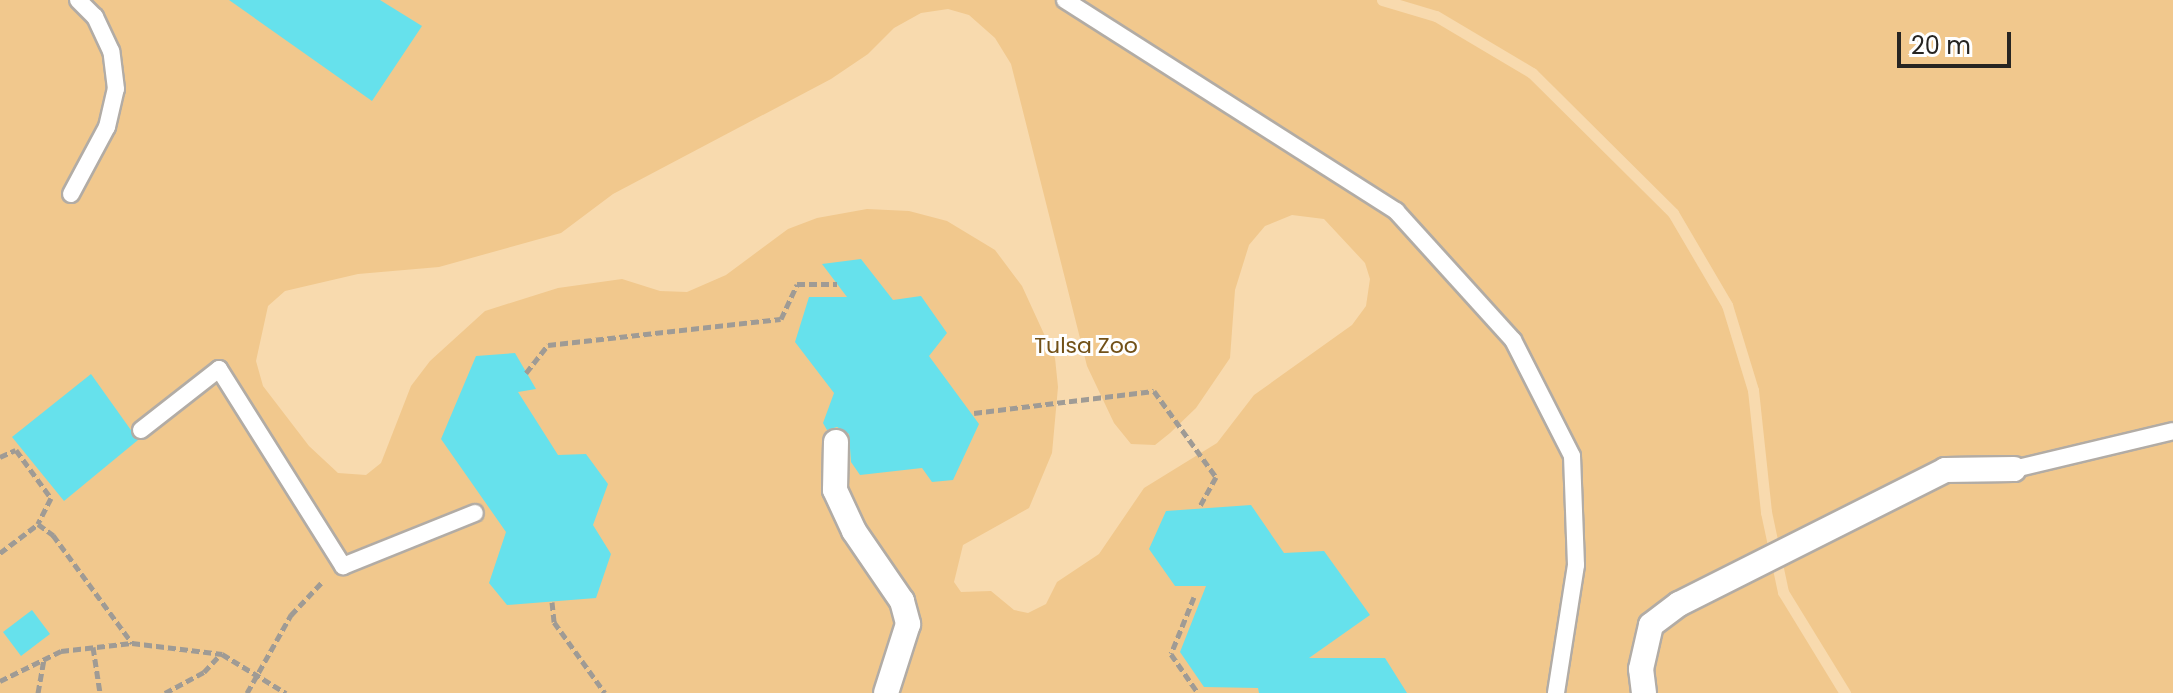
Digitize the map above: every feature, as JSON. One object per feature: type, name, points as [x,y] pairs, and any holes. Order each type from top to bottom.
[{"type":"street","points":[[836,442],[835,490],[854,531],[902,601],[908,624],[886,693]]},
{"type":"street","points":[[1644,693],[1641,669],[1651,625],[1679,604],[1945,470],[2014,469]]},
{"type":"lane","points":[[71,194],[107,127],[116,89],[111,51],[95,17],[78,0]]},
{"type":"lane","points":[[1065,0],[1396,211],[1513,340],[1572,456],[1576,565],[1556,693]]},
{"type":"lane","points":[[141,430],[219,369],[343,566],[475,513]]},
{"type":"lane","points":[[2014,469],[2173,431]]},
{"type":"path","points":[[526,373],[548,345],[781,319],[797,284],[837,284]]},
{"type":"path","points":[[974,413],[1154,391],[1216,477],[1199,508]]},
{"type":"path","points":[[0,457],[16,450],[51,498],[38,524],[0,553]]},
{"type":"path","points":[[38,524],[53,535],[132,643]]},
{"type":"path","points":[[247,693],[291,615],[343,566]]},
{"type":"path","points":[[1194,597],[1171,654],[1198,693]]},
{"type":"path","points":[[552,602],[554,622],[605,693]]},
{"type":"path","points":[[0,681],[44,659],[93,647],[132,643],[222,654],[286,693]]},
{"type":"path","points":[[93,647],[100,693]]},
{"type":"path","points":[[165,693],[204,672],[222,654]]},
{"type":"path","points":[[38,693],[44,659]]},
{"type":"green space","name":"Tulsa Zoo","points":[[0,0],[2173,0],[2173,693],[0,693]]},
{"type":"shaded area","points":[[948,9],[969,15],[995,38],[1011,64],[1087,366],[1114,423],[1131,444],[1155,445],[1170,433],[1196,408],[1230,358],[1235,290],[1249,245],[1265,226],[1292,215],[1324,219],[1365,263],[1370,279],[1366,306],[1352,325],[1254,395],[1217,443],[1144,488],[1099,554],[1057,582],[1046,604],[1028,613],[1014,610],[991,591],[961,592],[954,582],[963,545],[1029,508],[1052,453],[1058,387],[1055,358],[1022,286],[995,250],[947,221],[909,211],[867,209],[817,218],[788,229],[726,275],[687,292],[660,291],[622,279],[558,288],[485,311],[430,361],[411,386],[381,463],[366,475],[338,473],[309,446],[263,386],[256,361],[268,306],[285,291],[358,274],[439,267],[561,233],[613,194],[831,79],[868,54],[894,28],[921,13]]},
{"type":"building","points":[[229,0],[380,0],[422,26],[372,101]]},
{"type":"building","points":[[861,259],[893,300],[921,296],[947,333],[929,356],[979,424],[953,480],[932,482],[922,468],[860,475],[851,462],[849,434],[837,427],[827,430],[823,423],[834,393],[795,342],[809,297],[847,297],[822,264]]},
{"type":"building","points":[[515,353],[536,389],[518,392],[558,455],[586,454],[608,484],[593,525],[611,554],[596,598],[507,605],[489,583],[506,532],[441,439],[476,356]]},
{"type":"building","points":[[91,374],[138,440],[64,501],[12,437]]},
{"type":"building","points":[[1251,505],[1284,553],[1324,551],[1370,615],[1309,658],[1385,658],[1407,693],[1259,693],[1258,688],[1204,687],[1180,652],[1206,586],[1175,586],[1149,549],[1166,511]]},
{"type":"building","points":[[32,610],[50,634],[21,656],[3,632]]},
{"type":"waterway","points":[[1382,0],[1436,16],[1532,73],[1673,213],[1727,305],[1753,390],[1766,512],[1783,592],[1845,693]]}]
